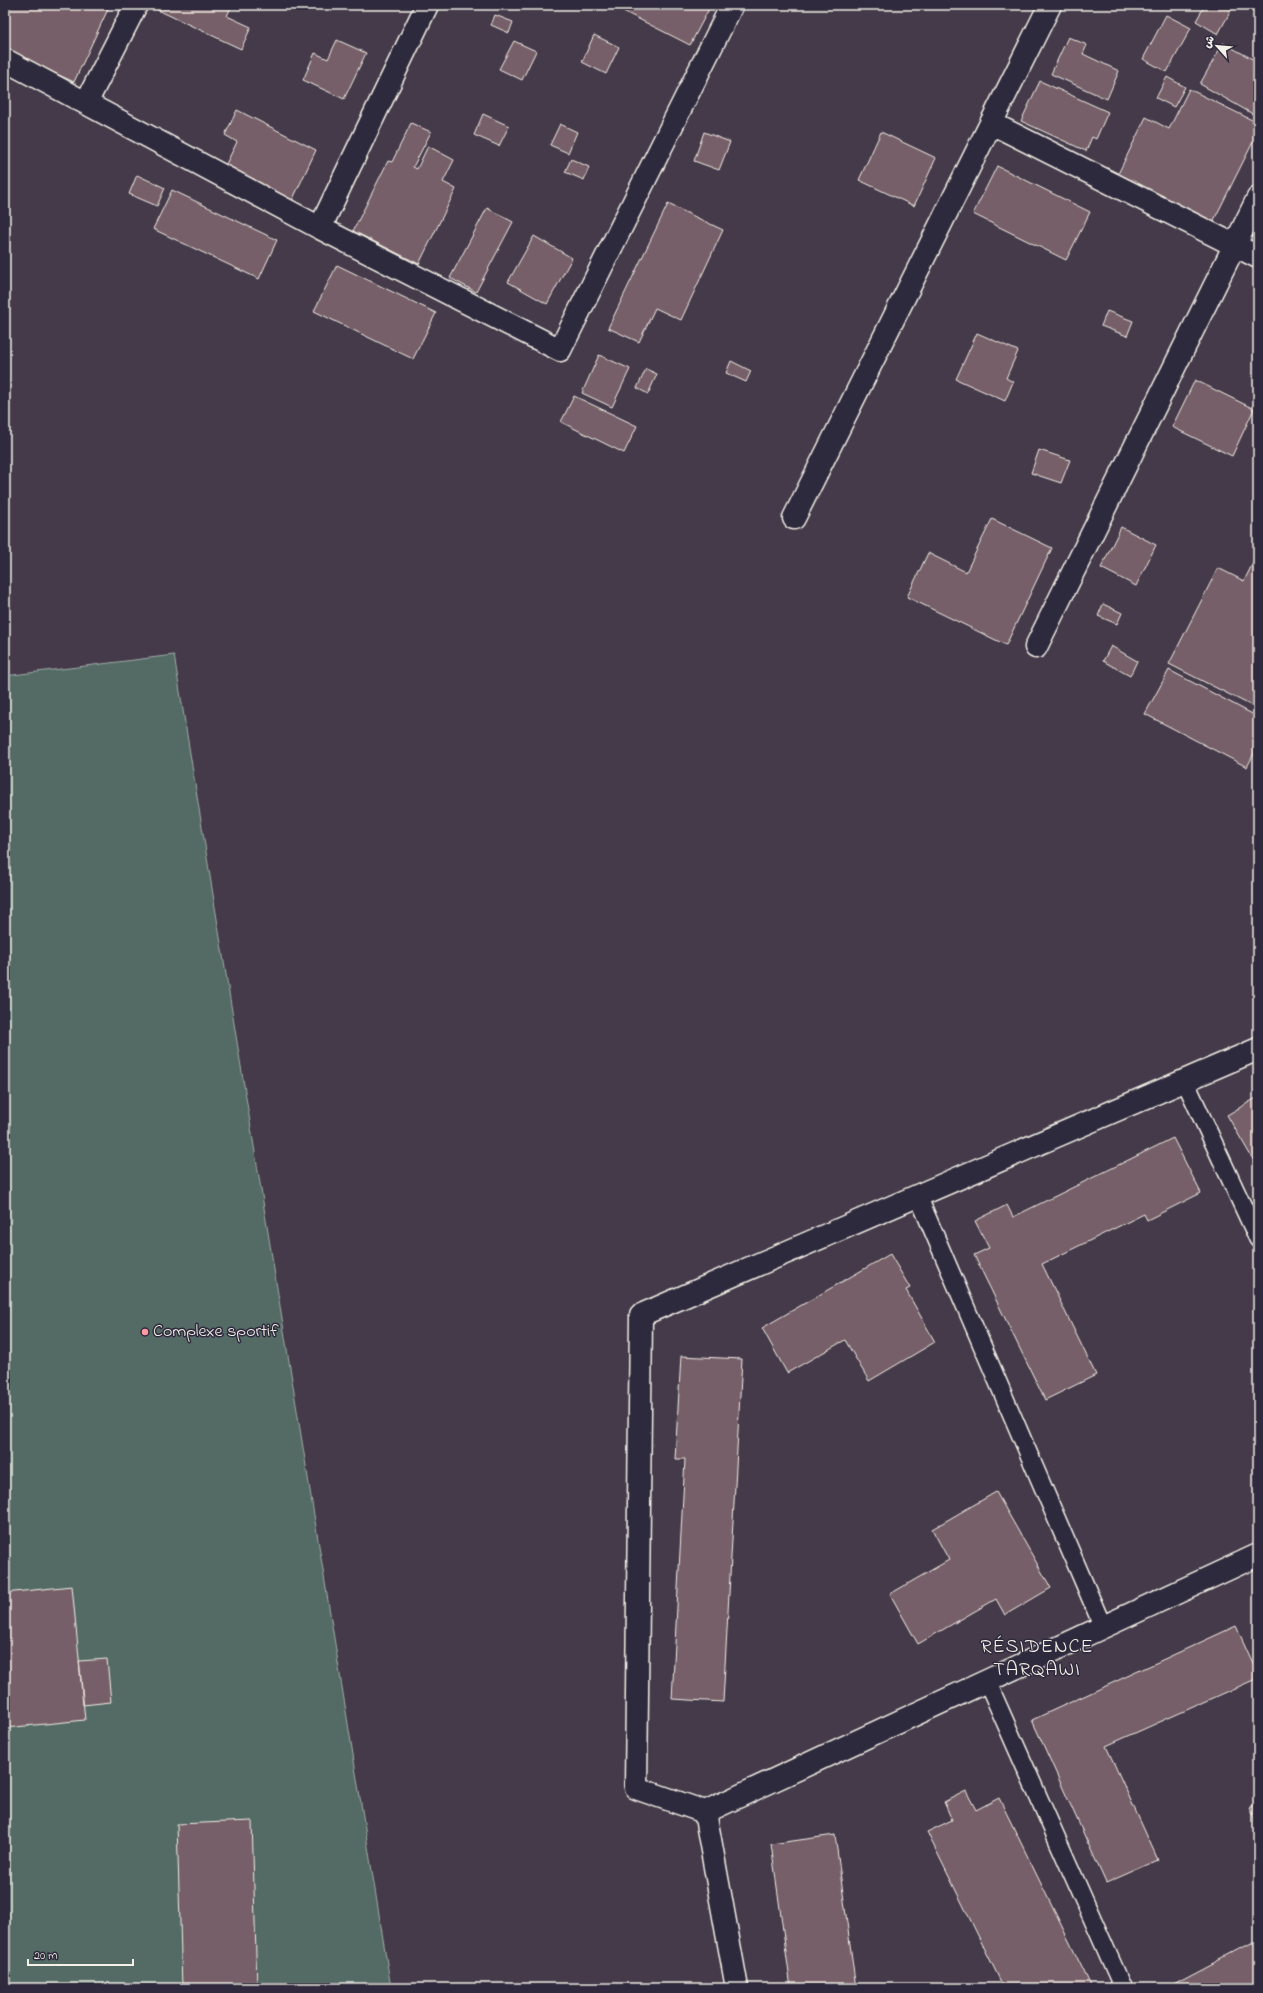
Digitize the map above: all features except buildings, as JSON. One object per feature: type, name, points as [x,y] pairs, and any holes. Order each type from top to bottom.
[{"type":"street","points":[[86,103],[136,5]]},
{"type":"street","points":[[320,228],[427,5]]},
{"type":"street","points":[[5,60],[320,228],[560,350],[732,5]]},
{"type":"street","points":[[794,518],[1050,5]]},
{"type":"street","points":[[991,123],[1258,258]]},
{"type":"street","points":[[1036,647],[1258,198]]},
{"type":"street","points":[[1258,1049],[641,1315],[636,1788],[704,1812],[1258,1555]]},
{"type":"street","points":[[704,1812],[737,1988]]},
{"type":"lane","points":[[1185,1081],[1258,1239]]},
{"type":"lane","points":[[918,1196],[1103,1627]]},
{"type":"lane","points":[[987,1681],[1123,1988]]},
{"type":"green space","name":"Complexe sportif","points":[[174,655],[391,1988],[5,1988],[5,676]]},
{"type":"place","name":"Complexe sportif","points":[[145,1332]]},
{"type":"district","name":"RÉSIDENCE TARQAWI","points":[[1037,1658]]}]
